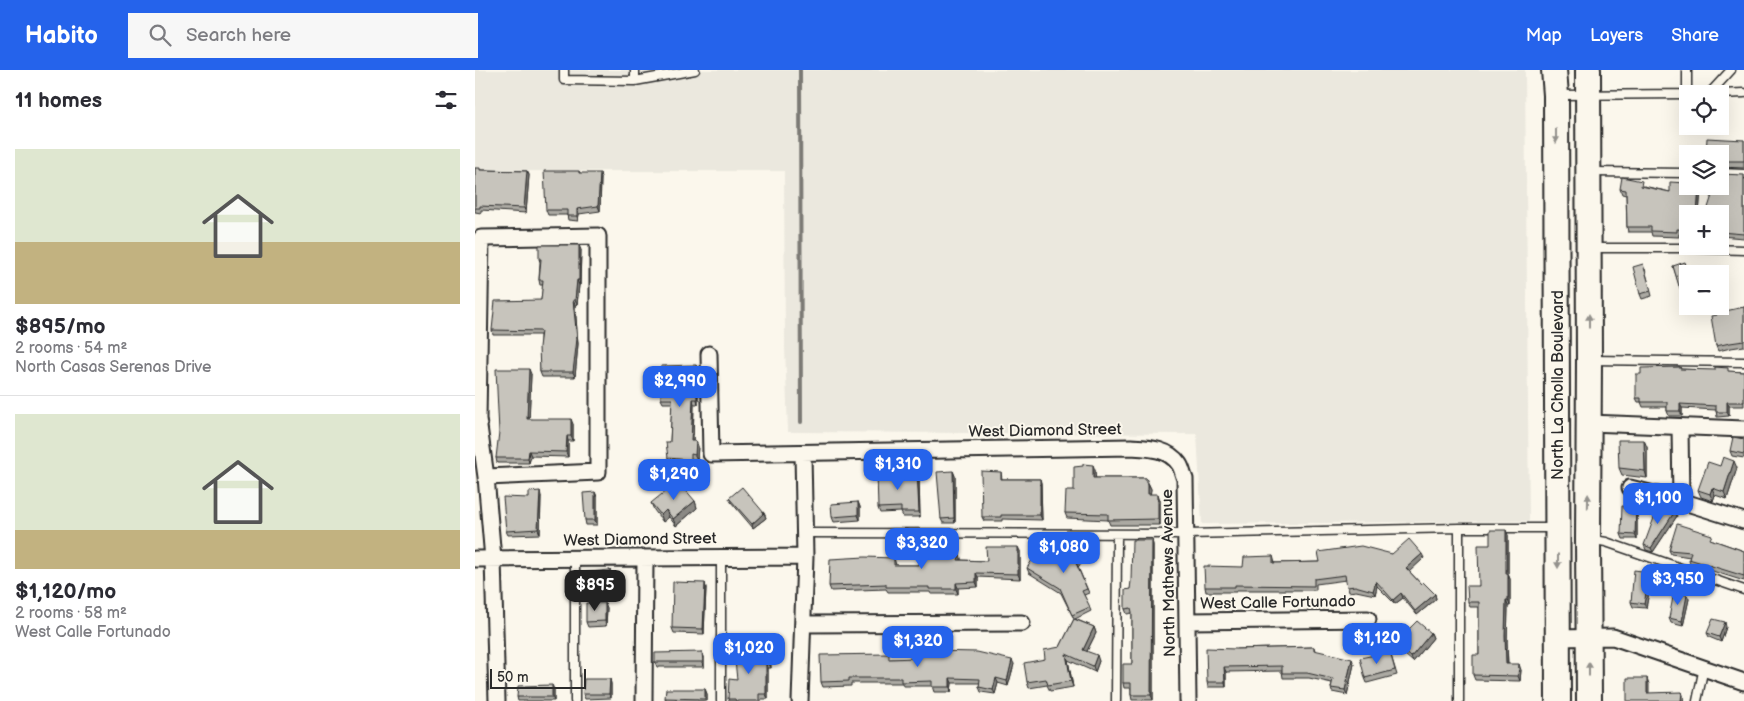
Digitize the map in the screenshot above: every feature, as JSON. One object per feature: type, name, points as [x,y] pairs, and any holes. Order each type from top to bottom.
[{"type":"main road","name":"North La Cholla Boulevard","points":[[1554,70],[1556,95],[1558,701]]},
{"type":"main road","name":"North La Cholla Boulevard","points":[[1589,70],[1589,701]]},
{"type":"street","points":[[487,477],[599,472],[598,236],[481,238],[478,419],[487,477],[493,559],[497,701]]},
{"type":"street","name":"West Diamond Street","points":[[709,354],[711,454],[803,454],[1131,446],[1166,452]]},
{"type":"street","points":[[1589,423],[1744,429]]},
{"type":"street","points":[[1680,427],[1681,501]]},
{"type":"street","name":"North Mathews Avenue","points":[[1166,452],[1179,464],[1185,479],[1188,701]]},
{"type":"street","points":[[800,701],[805,557],[803,454]]},
{"type":"street","points":[[1630,488],[1681,501],[1744,522]]},
{"type":"street","name":"West Diamond Street","points":[[475,559],[805,557]]},
{"type":"street","points":[[644,701],[645,558]]},
{"type":"street","name":"West Calle Fortunado","points":[[1188,621],[1368,619]]},
{"type":"street","points":[[803,624],[1022,623]]},
{"type":"street","points":[[1558,638],[1613,637],[1744,682]]},
{"type":"lane","points":[[564,70],[564,80],[635,81],[695,70]]},
{"type":"lane","points":[[635,70],[635,81]]},
{"type":"lane","points":[[1687,70],[1687,85]]},
{"type":"lane","points":[[1717,85],[1731,70]]},
{"type":"lane","points":[[1729,94],[1744,93]]},
{"type":"lane","points":[[1556,95],[1679,94]]},
{"type":"lane","points":[[1589,172],[1679,173]]},
{"type":"lane","points":[[1729,173],[1744,174]]},
{"type":"lane","points":[[1589,248],[1744,250]]},
{"type":"lane","points":[[1589,360],[1744,362]]},
{"type":"lane","points":[[1459,528],[1459,701]]},
{"type":"lane","points":[[805,533],[1117,535],[1459,528],[1558,528]]},
{"type":"lane","points":[[1116,701],[1117,535]]},
{"type":"lane","points":[[1588,539],[1606,542],[1744,590]]},
{"type":"lane","points":[[721,557],[721,701]]},
{"type":"lane","points":[[575,558],[575,701]]},
{"type":"lane","points":[[1697,701],[1704,667]]},
{"type":"shaded area","points":[[475,70],[1525,70],[1529,521],[1202,524],[1197,434],[788,432],[785,347],[784,171],[475,171]]},
{"type":"building","points":[[1707,138],[1744,140],[1744,161],[1729,161],[1729,145],[1707,145]]},
{"type":"building","points":[[475,168],[480,168],[480,170],[527,171],[524,208],[480,206],[480,208],[475,208]]},
{"type":"building","points":[[544,171],[600,173],[598,206],[577,209],[577,216],[567,216],[567,210],[546,210]]},
{"type":"building","points":[[1729,174],[1744,175],[1744,234],[1729,233],[1729,205],[1709,205],[1712,195],[1729,195]]},
{"type":"building","points":[[1622,177],[1642,181],[1641,186],[1670,192],[1670,182],[1679,183],[1679,195],[1698,195],[1698,205],[1679,205],[1679,229],[1677,229],[1677,232],[1651,231],[1651,227],[1627,227],[1626,190],[1620,189]]},
{"type":"building","points":[[539,245],[579,245],[579,280],[577,280],[575,300],[573,300],[577,339],[573,372],[540,372],[539,347],[541,331],[492,330],[495,301],[541,300],[543,280],[539,280],[541,259],[539,259]]},
{"type":"building","points":[[1685,262],[1686,265],[1679,265],[1679,286],[1673,266]]},
{"type":"building","points":[[1643,264],[1651,291],[1640,294],[1633,267]]},
{"type":"building","points":[[1744,307],[1744,341],[1716,346],[1711,316],[1729,315],[1729,310]]},
{"type":"building","points":[[696,365],[697,399],[693,399],[691,441],[696,441],[695,455],[691,454],[691,460],[668,458],[666,442],[670,442],[672,399],[661,399],[661,366]]},
{"type":"building","points":[[1680,367],[1680,369],[1715,370],[1715,367],[1728,368],[1728,371],[1744,372],[1744,402],[1727,402],[1727,412],[1716,412],[1716,406],[1680,404],[1680,411],[1667,411],[1667,402],[1641,402],[1641,398],[1636,398],[1636,374],[1641,374],[1641,368]]},
{"type":"building","points":[[496,369],[529,369],[527,419],[571,419],[571,436],[567,436],[566,452],[529,451],[528,458],[496,458],[499,432]]},
{"type":"building","points":[[1733,437],[1744,439],[1744,454],[1730,451]]},
{"type":"building","points":[[1618,440],[1644,440],[1645,471],[1619,468]]},
{"type":"building","points":[[1723,457],[1734,461],[1724,492],[1712,488],[1710,494],[1698,490],[1708,462],[1720,466]]},
{"type":"building","points":[[1083,464],[1093,465],[1093,478],[1146,478],[1148,494],[1158,494],[1158,519],[1108,520],[1108,514],[1065,513],[1066,491],[1074,491],[1074,467],[1083,466]]},
{"type":"building","points":[[917,471],[919,512],[901,512],[901,507],[878,508],[877,473]]},
{"type":"building","points":[[953,471],[954,518],[941,519],[937,472]]},
{"type":"building","points":[[981,471],[1001,472],[1001,479],[1040,479],[1040,515],[982,517]]},
{"type":"building","points":[[678,481],[695,501],[673,519],[666,510],[661,515],[651,503]]},
{"type":"building","points":[[742,487],[764,513],[752,524],[729,498]]},
{"type":"building","points":[[540,491],[538,529],[506,531],[503,497],[529,498],[529,492]]},
{"type":"building","points":[[595,492],[595,520],[585,520],[583,493]]},
{"type":"building","points":[[858,502],[858,515],[832,517],[831,504]]},
{"type":"building","points":[[1622,506],[1636,506],[1635,535],[1621,534]]},
{"type":"building","points":[[1658,507],[1675,511],[1651,548],[1644,545]]},
{"type":"building","points":[[1677,524],[1712,535],[1710,539],[1744,551],[1744,576],[1689,559],[1691,552],[1669,550]]},
{"type":"building","points":[[1490,530],[1506,530],[1508,600],[1506,600],[1506,664],[1519,664],[1518,676],[1473,675],[1473,655],[1479,655],[1479,602],[1468,602],[1467,586],[1479,586],[1478,545],[1490,545]]},
{"type":"building","points":[[1083,538],[1092,547],[1076,563],[1087,589],[1082,591],[1090,607],[1072,615],[1060,588],[1027,568],[1041,546],[1063,559]]},
{"type":"building","points":[[1409,539],[1422,554],[1406,568],[1421,584],[1423,582],[1435,594],[1415,611],[1401,593],[1393,600],[1376,581],[1373,591],[1355,586],[1347,587],[1345,575],[1314,579],[1314,586],[1235,585],[1235,587],[1205,587],[1204,566],[1243,567],[1244,557],[1273,556],[1273,563],[1320,562],[1318,552],[1361,546],[1392,554]]},
{"type":"building","points":[[1132,540],[1152,540],[1151,695],[1131,695],[1131,683],[1123,683],[1123,664],[1132,664],[1132,612],[1131,608],[1125,609],[1125,590],[1130,589]]},
{"type":"building","points":[[986,547],[1018,547],[1018,574],[976,573],[976,582],[956,583],[956,589],[886,587],[886,584],[829,586],[830,559],[894,558],[894,565],[919,565],[920,556],[960,554],[958,560],[987,561]]},
{"type":"building","points":[[610,570],[611,582],[579,584],[579,573]]},
{"type":"building","points":[[1634,570],[1650,572],[1644,604],[1631,602]]},
{"type":"building","points":[[673,582],[705,583],[703,629],[672,628]]},
{"type":"building","points":[[1674,592],[1687,595],[1682,621],[1669,618]]},
{"type":"building","points":[[586,603],[605,603],[605,621],[586,622]]},
{"type":"building","points":[[1074,619],[1094,627],[1083,650],[1097,655],[1093,666],[1066,654],[1071,681],[1048,685],[1046,679],[1027,682],[1024,663],[1045,659],[1044,650],[1060,647]]},
{"type":"building","points":[[1713,619],[1725,622],[1719,637],[1707,633]]},
{"type":"building","points":[[1417,621],[1431,633],[1411,657],[1395,643]]},
{"type":"building","points":[[1314,647],[1314,650],[1352,659],[1345,690],[1331,688],[1333,679],[1307,673],[1282,673],[1282,666],[1224,667],[1225,682],[1207,682],[1206,648]]},
{"type":"building","points":[[768,648],[769,663],[766,663],[766,694],[759,694],[759,701],[728,699],[729,679],[737,680],[734,650]]},
{"type":"building","points":[[933,651],[977,652],[1012,660],[1007,681],[996,678],[993,690],[979,687],[980,679],[950,678],[950,687],[932,687],[932,681],[901,682],[901,678],[849,678],[849,681],[821,682],[820,655],[889,654],[889,659],[915,658],[915,653]]},
{"type":"building","points":[[702,652],[703,662],[655,662],[655,653]]},
{"type":"building","points":[[1390,652],[1395,670],[1365,678],[1360,658]]},
{"type":"building","points":[[1627,678],[1647,678],[1647,693],[1682,692],[1681,701],[1627,701]]},
{"type":"building","points":[[584,679],[610,679],[609,694],[583,694]]},
{"type":"building","points":[[552,685],[552,697],[517,697],[518,686]]},
{"type":"building","points":[[666,689],[705,689],[705,699],[665,698]]},
{"type":"waterway","points":[[800,70],[801,422]]}]
